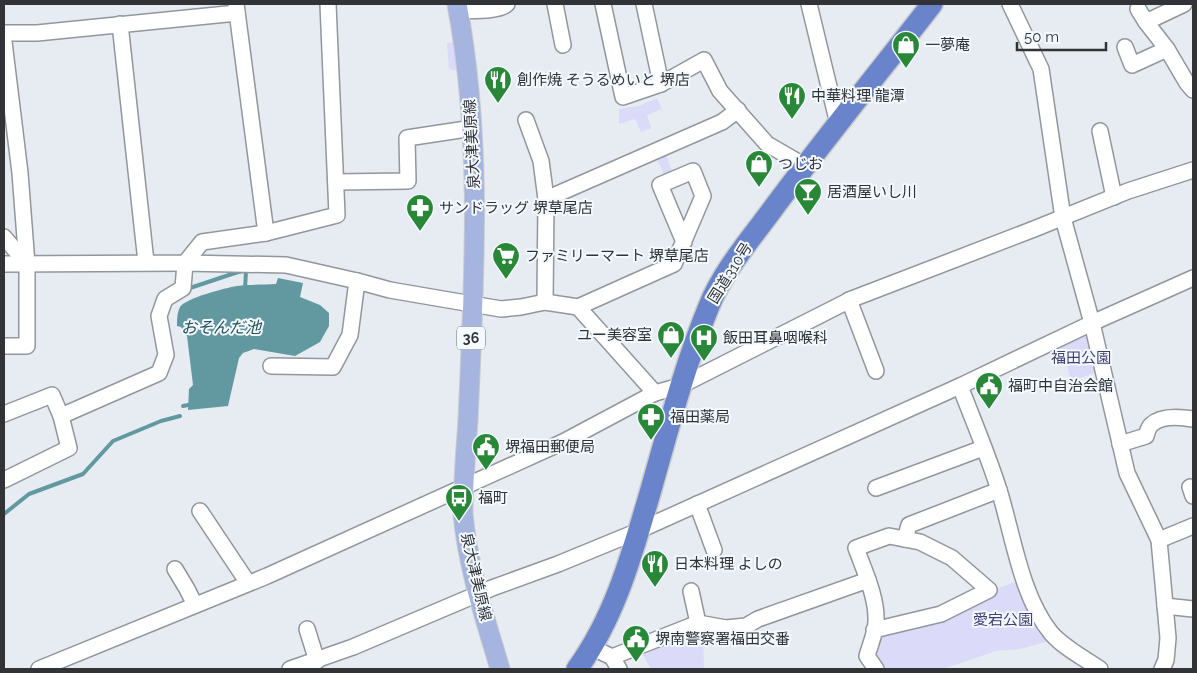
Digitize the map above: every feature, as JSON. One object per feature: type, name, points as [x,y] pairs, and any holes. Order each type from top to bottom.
[{"type":"highway","name":"国道310号","points":[[577,669],[592,648],[619,592],[635,532],[680,386],[710,304],[718,289],[731,266],[805,166],[932,4]]},
{"type":"main road","name":"泉大津美原線","points":[[457,7],[467,68],[473,128],[475,207],[463,514],[466,541],[478,595],[500,669]]},
{"type":"street","points":[[61,416],[159,373],[166,355],[158,316],[165,299],[183,288],[185,263],[202,242],[266,233],[337,215],[328,4]]},
{"type":"street","points":[[457,7],[494,8],[504,7],[507,4]]},
{"type":"street","points":[[556,4],[563,45]]},
{"type":"street","points":[[603,4],[623,97],[661,84],[704,60],[720,91],[767,144],[805,166]]},
{"type":"street","points":[[644,4],[661,84]]},
{"type":"street","points":[[809,4],[838,124]]},
{"type":"street","points":[[1010,4],[1041,70],[1063,218],[1092,323],[1127,473],[1159,540],[1168,638],[1166,660],[1162,669]]},
{"type":"street","points":[[1146,22],[1184,4]]},
{"type":"street","points":[[4,33],[37,33],[236,8],[266,233]]},
{"type":"street","points":[[1138,9],[1167,49],[1193,90]]},
{"type":"street","points":[[120,24],[146,262]]},
{"type":"street","points":[[4,42],[20,173],[27,264],[27,346],[4,346]]},
{"type":"street","points":[[1125,47],[1132,65],[1167,49]]},
{"type":"street","points":[[546,199],[722,122],[738,110]]},
{"type":"street","points":[[526,120],[541,161],[546,199],[544,302]]},
{"type":"street","points":[[336,182],[408,181],[407,138],[473,128]]},
{"type":"street","points":[[1100,132],[1114,197]]},
{"type":"street","points":[[39,669],[248,583],[463,488],[563,442],[656,393],[680,386],[849,300],[1191,169]]},
{"type":"street","points":[[4,237],[27,264]]},
{"type":"street","points":[[4,264],[146,262],[286,265],[390,290],[472,305],[501,309],[521,308],[544,302],[578,307],[674,264],[684,242]]},
{"type":"street","points":[[290,669],[317,661],[635,532],[960,386],[1092,323],[1193,278]]},
{"type":"street","points":[[271,366],[333,368],[350,336],[358,281]]},
{"type":"street","points":[[849,300],[876,371]]},
{"type":"street","points":[[578,307],[656,393]]},
{"type":"street","points":[[960,386],[999,490],[1017,556],[1034,607],[1051,633],[1069,649],[1100,669]]},
{"type":"street","points":[[4,414],[52,394],[61,416],[69,448],[4,480]]},
{"type":"street","points":[[1120,444],[1146,436],[1150,426],[1162,420],[1179,417],[1193,419]]},
{"type":"street","points":[[876,488],[983,448]]},
{"type":"street","points":[[905,539],[909,525],[999,490]]},
{"type":"street","points":[[697,504],[714,550]]},
{"type":"street","points":[[200,511],[248,583]]},
{"type":"street","points":[[1159,540],[1193,526]]},
{"type":"street","points":[[874,630],[941,614],[989,590],[952,558],[920,542],[889,536],[856,548],[872,590],[876,621],[867,656],[876,669]]},
{"type":"street","points":[[175,569],[188,589],[195,605]]},
{"type":"street","points":[[592,648],[615,663],[698,623],[726,628],[746,626],[758,619],[868,580]]},
{"type":"street","points":[[691,591],[698,623]]},
{"type":"street","points":[[1165,606],[1193,609]]},
{"type":"street","points":[[307,629],[317,661]]},
{"type":"green space","points":[[456,42],[460,71],[449,69],[447,43]]},
{"type":"green space","points":[[657,98],[662,109],[647,115],[651,128],[641,132],[635,119],[619,124],[619,109],[639,106]]},
{"type":"green space","points":[[666,155],[673,174],[665,177],[657,159]]},
{"type":"green space","name":"福田公園","points":[[1086,330],[1100,371],[1071,381],[1060,341]]},
{"type":"green space","name":"愛宕公園","points":[[1021,580],[1053,640],[1020,649],[996,651],[943,669],[884,669],[873,655],[878,632]]},
{"type":"green space","points":[[703,632],[704,669],[651,669],[643,655],[691,634]]},
{"type":"water","name":"おそんだ池","points":[[278,278],[303,283],[300,297],[320,305],[329,313],[329,326],[320,342],[295,356],[254,349],[243,353],[239,358],[228,406],[188,410],[189,389],[193,385],[187,336],[181,327],[177,326],[180,307],[190,300],[215,291],[242,285],[276,284]]},
{"type":"waterway","points":[[190,288],[244,271]]},
{"type":"waterway","points":[[245,289],[246,271]]},
{"type":"waterway","points":[[183,406],[193,404]]},
{"type":"waterway","points":[[4,514],[29,494],[83,474],[113,441],[161,421],[180,416]]},
{"type":"place","name":"一夢庵","points":[[906,69]]},
{"type":"place","name":"創作焼 そうるめいと 堺店","points":[[498,104]]},
{"type":"place","name":"中華料理 龍潭","points":[[792,120]]},
{"type":"place","name":"つじお","points":[[759,188]]},
{"type":"place","name":"居酒屋いし川","points":[[808,216]]},
{"type":"place","name":"サンドラッグ 堺草尾店","points":[[420,232]]},
{"type":"place","name":"ファミリーマート 堺草尾店","points":[[506,280]]},
{"type":"place","name":"ユー美容室","points":[[671,359]]},
{"type":"place","name":"飯田耳鼻咽喉科","points":[[704,362]]},
{"type":"place","name":"福町中自治会館","points":[[989,410]]},
{"type":"place","name":"福田薬局","points":[[651,441]]},
{"type":"place","name":"堺福田郵便局","points":[[486,471]]},
{"type":"place","name":"福町","points":[[459,522]]},
{"type":"place","name":"日本料理 よしの","points":[[655,588]]},
{"type":"place","name":"堺南警察署福田交番","points":[[636,663]]}]
